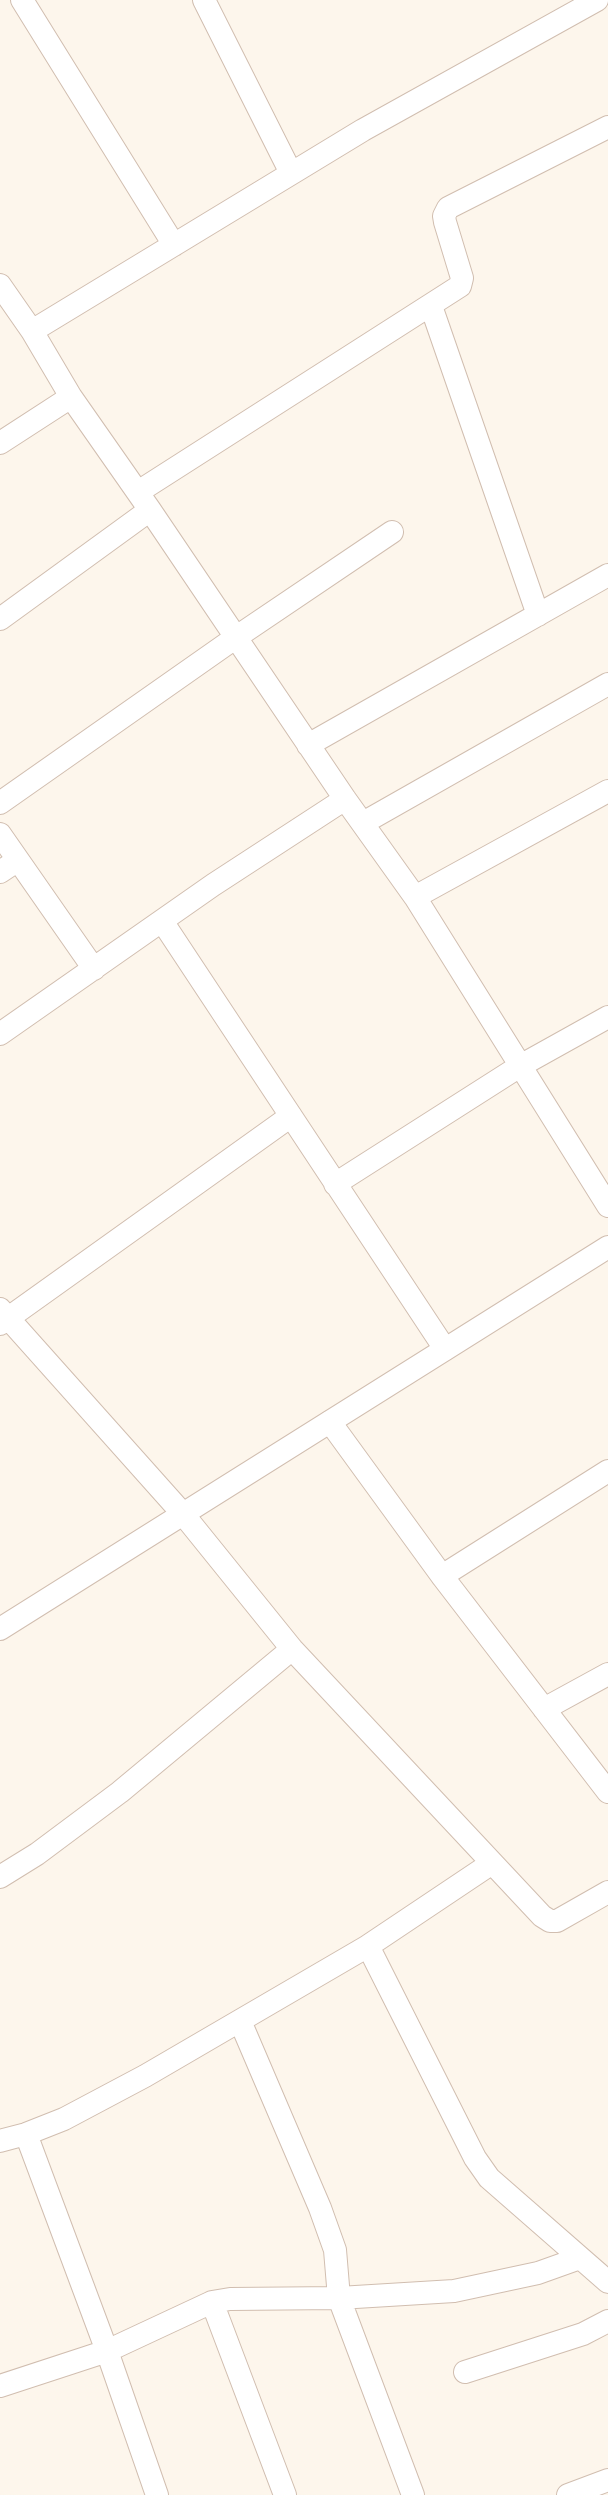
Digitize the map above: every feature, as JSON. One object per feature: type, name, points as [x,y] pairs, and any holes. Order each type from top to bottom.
[{"type":"street","points":[[22,0],[174,245]]},
{"type":"street","points":[[204,0],[291,173]]},
{"type":"street","points":[[32,331],[363,130],[597,0]]},
{"type":"street","points":[[138,492],[431,306],[460,286],[462,278],[444,216],[448,208],[608,127]]},
{"type":"street","points":[[0,285],[32,331],[71,397],[138,492],[345,799],[415,897],[608,1206]]},
{"type":"street","points":[[431,306],[538,614]]},
{"type":"street","points":[[0,443],[71,397]]},
{"type":"street","points":[[2,613],[150,510]]},
{"type":"street","points":[[0,803],[235,638],[392,532]]},
{"type":"street","points":[[308,745],[608,575]]},
{"type":"street","points":[[363,823],[608,684]]},
{"type":"street","points":[[415,897],[608,792]]},
{"type":"street","points":[[0,1034],[162,921],[345,799]]},
{"type":"street","points":[[0,834],[94,969]]},
{"type":"street","points":[[0,872],[18,860]]},
{"type":"street","points":[[162,921],[445,1349]]},
{"type":"street","points":[[335,1184],[520,1066],[608,1017]]},
{"type":"street","points":[[291,1116],[3,1317],[183,1514],[292,1649],[542,1916],[550,1921],[557,1921],[572,1914],[608,1892]]},
{"type":"street","points":[[0,1629],[608,1247]]},
{"type":"street","points":[[330,1422],[442,1576],[608,1792]]},
{"type":"street","points":[[442,1576],[608,1471]]},
{"type":"street","points":[[0,1877],[37,1854],[120,1792],[292,1649]]},
{"type":"street","points":[[544,1709],[608,1674]]},
{"type":"street","points":[[0,2141],[26,2134],[64,2118],[145,2076],[368,1946],[492,1863]]},
{"type":"street","points":[[368,1946],[475,2158],[486,2173],[543,2227],[608,2282]]},
{"type":"street","points":[[240,2021],[322,2215],[335,2250],[339,2298],[413,2495]]},
{"type":"street","points":[[26,2134],[107,2351],[157,2495]]},
{"type":"street","points":[[0,2386],[107,2351],[212,2302],[230,2299],[339,2298],[454,2291],[538,2273],[580,2258]]},
{"type":"street","points":[[212,2302],[285,2495]]},
{"type":"street","points":[[465,2372],[583,2334],[608,2321]]},
{"type":"street","points":[[568,2495],[608,2480]]}]
